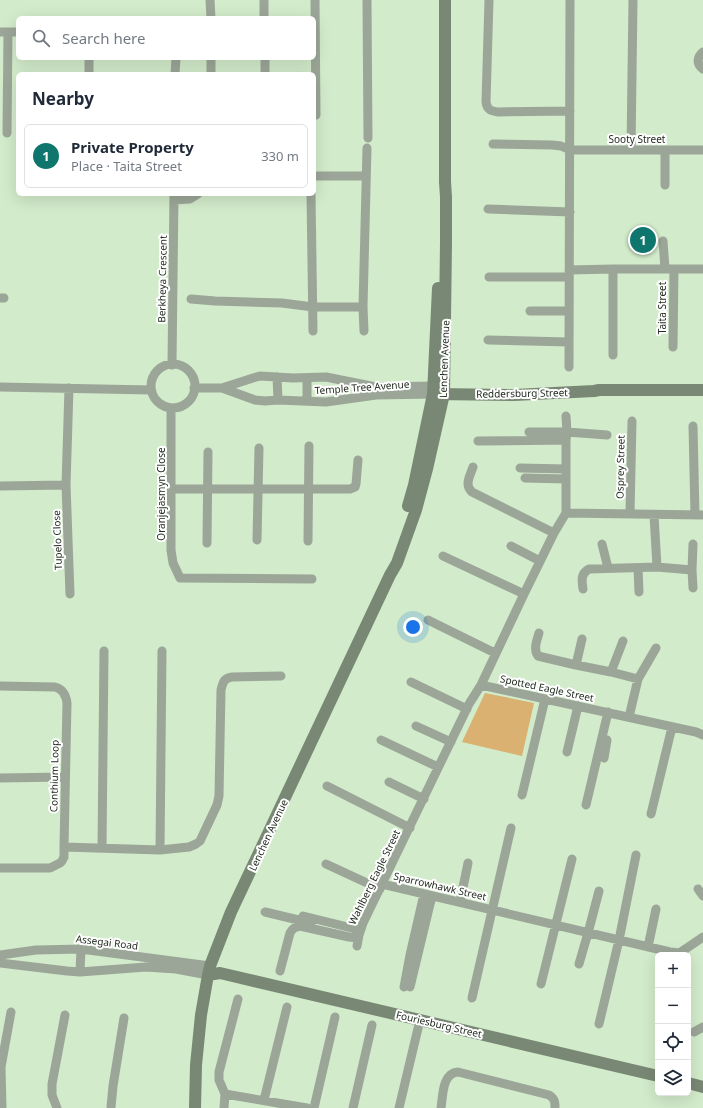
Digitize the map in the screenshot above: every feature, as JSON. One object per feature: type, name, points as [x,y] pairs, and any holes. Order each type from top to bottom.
[{"type":"main road","name":"Lenchen Avenue","points":[[195,1108],[196,1065],[201,1015],[232,912],[397,563],[416,510],[427,469],[439,390],[446,197],[445,0]]},
{"type":"main road","name":"Reddersburg Street","points":[[439,390],[514,395],[599,390],[703,390]]},
{"type":"main road","name":"Fouriesburg Street","points":[[213,971],[655,1075]]},
{"type":"main road","points":[[691,1084],[703,1087]]},
{"type":"street","points":[[210,0],[211,16]]},
{"type":"street","points":[[264,0],[264,16]]},
{"type":"street","points":[[315,0],[315,16]]},
{"type":"street","points":[[367,0],[368,138]]},
{"type":"street","points":[[489,0],[486,102],[488,108],[498,112],[570,111]]},
{"type":"street","points":[[569,367],[570,0]]},
{"type":"street","points":[[631,150],[633,0]]},
{"type":"street","points":[[7,133],[4,32],[16,32]]},
{"type":"street","points":[[703,52],[700,55],[698,62],[703,69]]},
{"type":"street","points":[[89,60],[89,72]]},
{"type":"street","points":[[176,60],[176,72]]},
{"type":"street","points":[[211,60],[211,72]]},
{"type":"street","points":[[265,60],[265,72]]},
{"type":"street","points":[[316,60],[316,72]]},
{"type":"street","name":"Sooty Street","points":[[493,144],[552,145],[561,146],[570,150],[703,150]]},
{"type":"street","points":[[364,331],[363,307],[366,148]]},
{"type":"street","points":[[665,150],[665,185]]},
{"type":"street","points":[[316,176],[366,176]]},
{"type":"street","points":[[174,197],[192,199],[196,196]]},
{"type":"street","points":[[311,196],[313,331]]},
{"type":"street","name":"Berkheya Crescent","points":[[172,364],[174,197]]},
{"type":"street","points":[[488,209],[570,212]]},
{"type":"street","points":[[663,241],[669,269]]},
{"type":"street","points":[[613,269],[613,355]]},
{"type":"street","name":"Taita Street","points":[[569,274],[613,269],[703,269]]},
{"type":"street","name":"Taita Street","points":[[669,269],[673,347]]},
{"type":"street","points":[[489,277],[569,274]]},
{"type":"street","points":[[191,299],[282,303],[313,307],[363,307]]},
{"type":"street","points":[[530,312],[569,312]]},
{"type":"street","points":[[488,340],[569,342]]},
{"type":"street","points":[[172,364],[185,368],[190,374],[194,384],[190,400],[181,407],[172,408],[163,406],[156,400],[151,390],[151,382],[159,370],[172,364]]},
{"type":"street","name":"Temple Tree Avenue","points":[[194,388],[222,388],[256,377],[326,377],[376,387],[439,390]]},
{"type":"street","points":[[277,377],[278,400]]},
{"type":"street","points":[[307,378],[308,401]]},
{"type":"street","points":[[0,387],[151,390]]},
{"type":"street","name":"Tupelo Close","points":[[70,388],[66,485],[70,594]]},
{"type":"street","name":"Temple Tree Avenue","points":[[222,388],[259,401],[331,401],[376,395],[439,390]]},
{"type":"street","name":"Oranjejasmyn Close","points":[[172,408],[172,555],[173,563],[180,578],[312,578]]},
{"type":"street","points":[[566,416],[566,513],[699,515],[693,426]]},
{"type":"street","name":"Osprey Street","points":[[630,514],[632,421]]},
{"type":"street","points":[[529,432],[566,436]]},
{"type":"street","points":[[478,441],[607,435]]},
{"type":"street","points":[[308,541],[309,446]]},
{"type":"street","points":[[257,540],[259,448]]},
{"type":"street","points":[[207,542],[208,452]]},
{"type":"street","points":[[172,489],[347,489],[355,487],[358,460]]},
{"type":"street","points":[[473,467],[468,489],[553,535]]},
{"type":"street","points":[[520,468],[566,469]]},
{"type":"street","points":[[525,478],[566,479]]},
{"type":"street","points":[[0,486],[66,485]]},
{"type":"street","points":[[491,507],[553,535]]},
{"type":"street","name":"Wahlberg Eagle Street","points":[[265,912],[359,937],[363,923],[438,768],[468,707],[481,685],[495,653],[553,535],[566,513]]},
{"type":"street","points":[[654,515],[657,567]]},
{"type":"street","points":[[602,544],[608,568]]},
{"type":"street","points":[[693,544],[693,588]]},
{"type":"street","points":[[511,546],[540,561]]},
{"type":"street","points":[[447,555],[525,592]]},
{"type":"street","points":[[584,589],[582,577],[584,572],[590,569],[657,567],[692,570]]},
{"type":"street","points":[[638,568],[639,592]]},
{"type":"street","points":[[428,620],[495,653]]},
{"type":"street","points":[[539,633],[536,649],[538,656],[638,679]]},
{"type":"street","points":[[576,665],[582,639]]},
{"type":"street","points":[[611,672],[623,641]]},
{"type":"street","points":[[628,717],[638,679],[656,648]]},
{"type":"street","points":[[102,848],[104,651]]},
{"type":"street","points":[[160,850],[162,651]]},
{"type":"street","points":[[64,848],[160,850],[189,847],[200,841],[217,804],[219,796],[221,690],[224,680],[235,676],[281,676]]},
{"type":"street","points":[[411,682],[468,707]]},
{"type":"street","points":[[429,685],[468,707]]},
{"type":"street","name":"Spotted Eagle Street","points":[[481,685],[696,732],[703,735]]},
{"type":"street","name":"Conthium Loop","points":[[0,686],[56,687],[63,691],[66,702],[63,859],[60,863],[50,868],[0,868]]},
{"type":"street","points":[[522,795],[545,699]]},
{"type":"street","points":[[567,752],[578,706]]},
{"type":"street","points":[[604,758],[610,713]]},
{"type":"street","points":[[586,805],[610,713]]},
{"type":"street","points":[[416,726],[452,742]]},
{"type":"street","points":[[651,814],[672,727]]},
{"type":"street","points":[[381,740],[438,768]]},
{"type":"street","points":[[0,778],[65,777]]},
{"type":"street","points":[[389,782],[424,799]]},
{"type":"street","name":"Wahlberg Eagle Street","points":[[327,786],[410,828]]},
{"type":"street","name":"Sparrowhawk Street","points":[[472,998],[511,828]]},
{"type":"street","points":[[599,1024],[619,940],[636,855]]},
{"type":"street","points":[[541,984],[572,859]]},
{"type":"street","points":[[460,902],[468,863]]},
{"type":"street","name":"Sparrowhawk Street","points":[[326,864],[381,886],[460,902],[670,952],[678,953],[703,937]]},
{"type":"street","points":[[579,964],[599,891]]},
{"type":"street","points":[[428,933],[432,896]]},
{"type":"street","points":[[407,987],[432,896]]},
{"type":"street","points":[[648,947],[656,910]]},
{"type":"street","points":[[288,913],[359,937]]},
{"type":"street","points":[[280,971],[292,928],[300,926],[349,938],[359,937]]},
{"type":"street","points":[[80,972],[81,949]]},
{"type":"street","name":"Assegai Road","points":[[0,955],[36,950],[81,949],[213,971]]},
{"type":"street","points":[[0,963],[80,972],[146,968],[213,971]]},
{"type":"street","points":[[224,1108],[226,1094],[219,1080],[219,1072],[238,999]]},
{"type":"street","points":[[270,1104],[287,1007]]},
{"type":"street","points":[[2,1108],[1,1067],[11,1012]]},
{"type":"street","points":[[57,1108],[52,1095],[52,1084],[65,1015]]},
{"type":"street","points":[[314,1108],[335,1016]]},
{"type":"street","points":[[110,1108],[124,1018]]},
{"type":"street","points":[[399,1108],[420,1020]]},
{"type":"street","points":[[353,1108],[372,1025]]},
{"type":"street","points":[[694,1032],[703,1027]]},
{"type":"street","points":[[441,1108],[447,1077],[452,1073],[458,1072],[549,1096],[554,1100],[555,1108]]},
{"type":"street","points":[[226,1094],[270,1104],[307,1108]]},
{"type":"shaded area","points":[[485,693],[534,703],[522,756],[462,742]]},
{"type":"place","name":"Private Property","points":[[643,240]]}]
